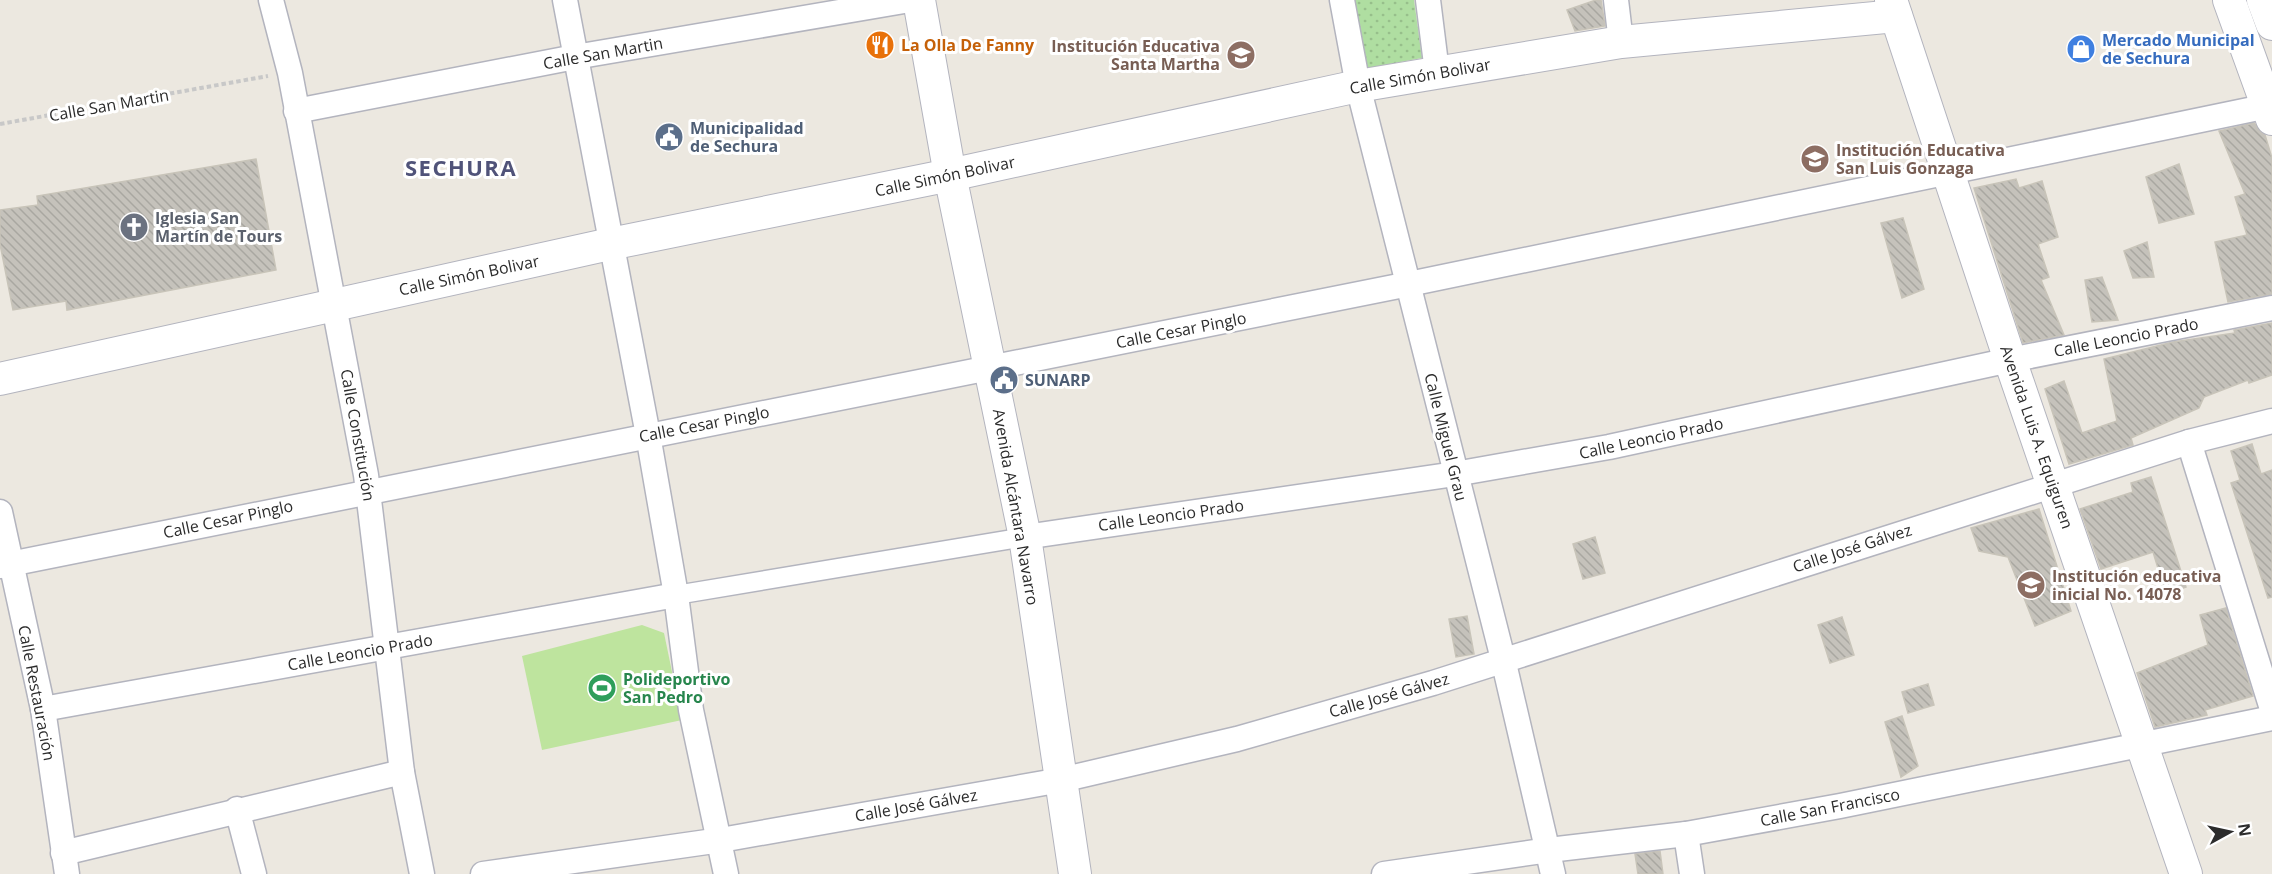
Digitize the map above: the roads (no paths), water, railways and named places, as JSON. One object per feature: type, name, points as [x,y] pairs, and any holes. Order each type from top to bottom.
[{"type":"street","name":"Calle Constitución","points":[[272,0],[290,73],[369,491],[385,648],[402,772],[422,874]]},
{"type":"street","points":[[565,0],[648,435],[676,595],[691,710],[721,840],[726,874]]},
{"type":"street","name":"Calle San Martin","points":[[296,111],[575,57],[910,0]]},
{"type":"street","name":"Avenida Alcántara Navarro","points":[[919,0],[950,175],[1024,537],[1075,874]]},
{"type":"street","name":"Calle Miguel Grau","points":[[1342,0],[1358,86],[1503,659],[1553,874]]},
{"type":"street","points":[[1428,0],[1437,72]]},
{"type":"street","points":[[1616,0],[1621,42]]},
{"type":"street","points":[[2229,0],[2270,112]]},
{"type":"street","points":[[2264,0],[2272,24]]},
{"type":"street","name":"Calle Simón Bolivar","points":[[0,379],[610,244],[950,175],[1358,86],[1621,42],[1894,8]]},
{"type":"street","name":"Avenida Luis A. Equiguren","points":[[1894,8],[2010,360],[2144,745],[2186,874]]},
{"type":"street","name":"Calle Cesar Pinglo","points":[[6,565],[1949,174],[2270,112]]},
{"type":"street","name":"Calle Leoncio Prado","points":[[1024,537],[1455,474],[1609,447],[2010,360],[2272,308]]},
{"type":"street","name":"Calle José Gálvez","points":[[483,874],[721,840],[1061,780],[1237,739],[1432,683],[2189,442],[2272,421]]},
{"type":"street","points":[[2189,442],[2272,710]]},
{"type":"street","name":"Calle Restauración","points":[[0,512],[6,565],[43,709],[65,864]]},
{"type":"street","points":[[676,595],[1024,537]]},
{"type":"street","name":"Calle Leoncio Prado","points":[[43,709],[676,595]]},
{"type":"street","name":"Calle San Francisco","points":[[1384,874],[1549,850],[1686,834],[2272,718]]},
{"type":"street","points":[[65,864],[237,809],[402,772]]},
{"type":"street","points":[[237,809],[254,874]]},
{"type":"street","points":[[1686,834],[1692,874]]},
{"type":"place","name":"La Olla De Fanny","points":[[880,45]]},
{"type":"place","name":"Mercado Municipal de Sechura","points":[[2081,49]]},
{"type":"place","name":"Institución Educativa Santa Martha","points":[[1241,55]]},
{"type":"place","name":"Municipalidad de Sechura","points":[[669,137]]},
{"type":"place","name":"Institución Educativa San Luis Gonzaga","points":[[1815,159]]},
{"type":"place","name":"Iglesia San Martín de Tours","points":[[134,227]]},
{"type":"place","name":"SUNARP","points":[[1004,380]]},
{"type":"place","name":"Institución educativa inicial No. 14078","points":[[2031,585]]},
{"type":"place","name":"Polideportivo San Pedro","points":[[602,688]]},
{"type":"district","name":"SECHURA","points":[[461,167]]}]
